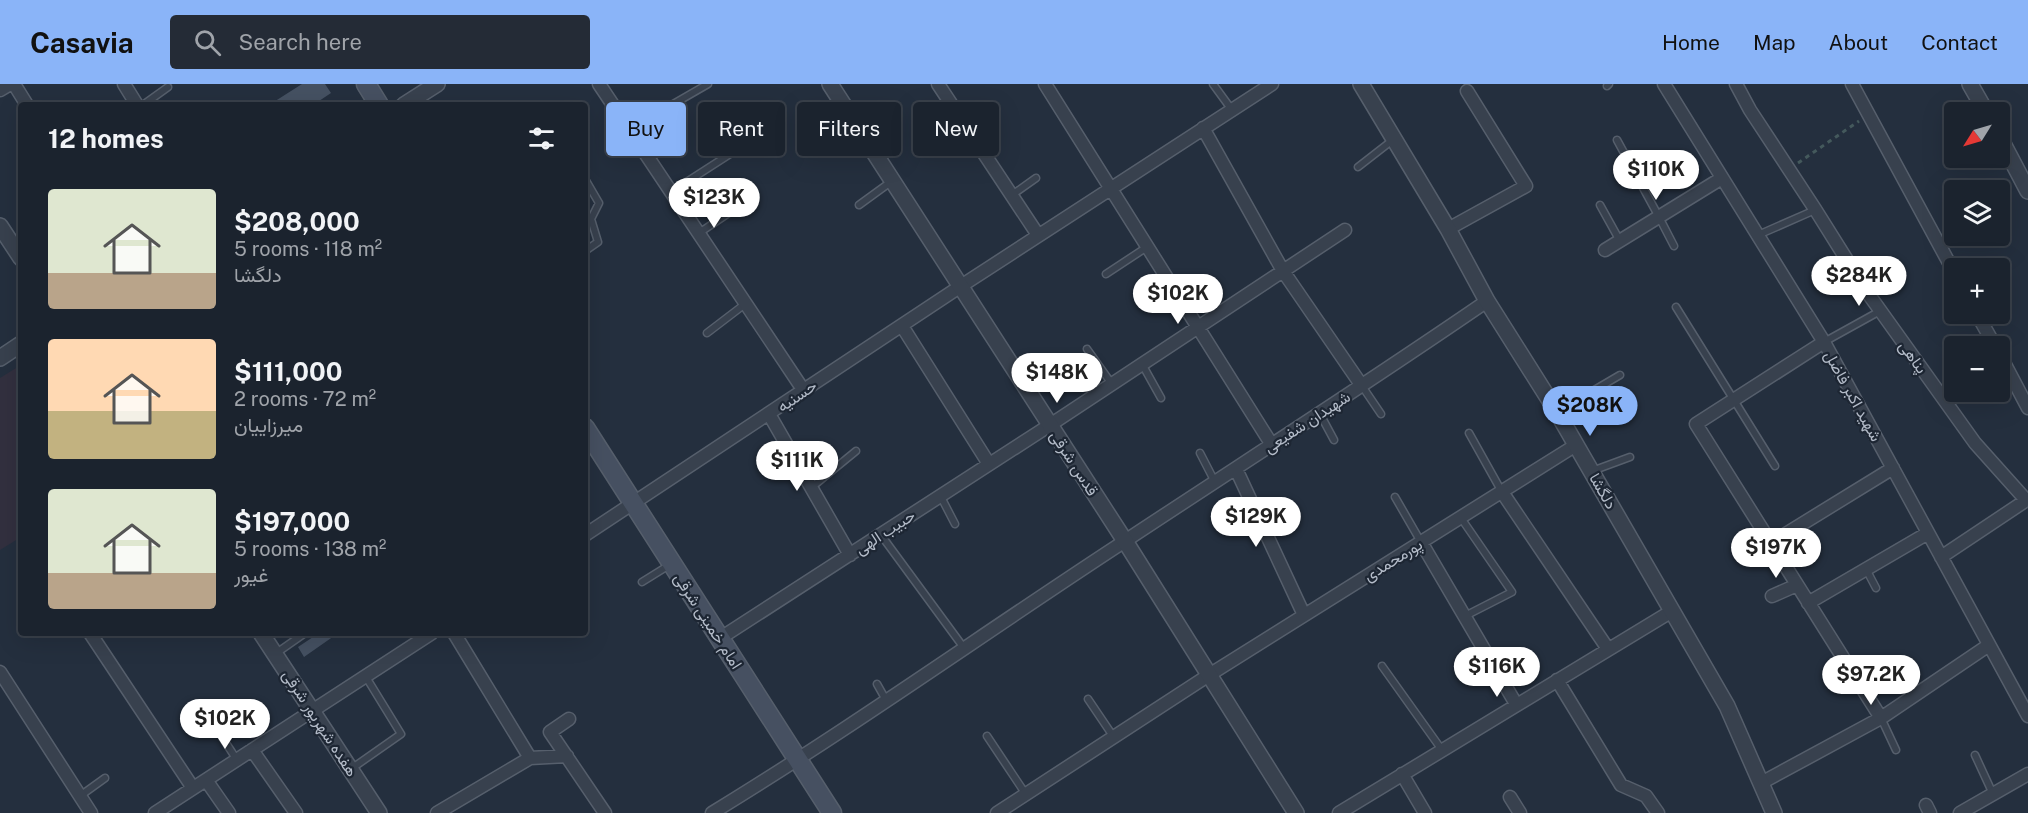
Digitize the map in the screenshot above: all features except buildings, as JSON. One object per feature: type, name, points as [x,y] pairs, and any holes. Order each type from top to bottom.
[{"type":"main road","points":[[366,84],[377,102]]},
{"type":"main road","name":"امام خمینی شرقی","points":[[588,433],[832,813]]},
{"type":"street","points":[[0,90],[10,84]]},
{"type":"street","points":[[14,84],[25,102]]},
{"type":"street","points":[[124,84],[135,102]]},
{"type":"street","points":[[409,102],[437,84]]},
{"type":"street","points":[[599,84],[611,102]]},
{"type":"street","name":"قدس شرقی","points":[[830,84],[1125,541],[1296,813]]},
{"type":"street","points":[[938,84],[1038,236]]},
{"type":"street","points":[[1045,84],[1272,445]]},
{"type":"street","name":"حسنیه","points":[[588,533],[961,286],[1272,84]]},
{"type":"street","name":"دلگشا","points":[[1361,84],[1448,229],[1487,301],[1557,412],[1727,706],[1774,813]]},
{"type":"street","name":"شهید اکبر فاضل","points":[[1664,84],[1824,342],[2028,716]]},
{"type":"street","name":"پناهی","points":[[1736,84],[1750,110],[1880,311],[1975,443],[2027,500]]},
{"type":"street","points":[[1852,84],[1946,258]]},
{"type":"street","points":[[1976,86],[1982,102]]},
{"type":"street","points":[[1448,229],[1526,186],[1467,91]]},
{"type":"street","points":[[1203,128],[1283,271],[1362,386]]},
{"type":"street","points":[[2010,155],[2026,182]]},
{"type":"street","points":[[647,156],[804,391]]},
{"type":"street","points":[[1605,250],[1722,178]]},
{"type":"street","points":[[0,226],[18,253]]},
{"type":"street","name":"حبیب الهی","points":[[719,639],[941,497],[1345,230]]},
{"type":"street","name":"شهیدان شفیعی","points":[[712,813],[799,760],[1487,301]]},
{"type":"street","points":[[902,326],[989,464]]},
{"type":"street","points":[[1824,342],[1696,424],[1881,718]]},
{"type":"street","points":[[0,358],[18,346]]},
{"type":"street","points":[[2010,374],[2028,408]]},
{"type":"street","points":[[769,414],[850,555]]},
{"type":"street","name":"پورمحمدی","points":[[997,813],[1113,736],[1576,445]]},
{"type":"street","points":[[1771,543],[1893,468]]},
{"type":"street","points":[[1236,469],[1304,615]]},
{"type":"street","points":[[1502,492],[1608,650]]},
{"type":"street","points":[[1941,557],[2027,500]]},
{"type":"street","points":[[1808,603],[1928,532]]},
{"type":"street","points":[[1421,542],[1516,704]]},
{"type":"street","points":[[1772,596],[1797,585]]},
{"type":"street","points":[[1339,813],[1672,611]]},
{"type":"street","points":[[92,636],[193,788]]},
{"type":"street","name":"هفده شهریور شرقی","points":[[263,636],[379,813]]},
{"type":"street","points":[[155,813],[428,636]]},
{"type":"street","points":[[456,636],[530,758]]},
{"type":"street","points":[[1761,783],[1881,718],[1989,645]]},
{"type":"street","points":[[0,672],[91,813]]},
{"type":"street","points":[[1557,680],[1621,785],[1646,796],[1658,813]]},
{"type":"street","points":[[569,719],[550,732],[604,813]]},
{"type":"street","points":[[252,750],[296,813]]},
{"type":"street","points":[[437,813],[530,758],[567,756]]},
{"type":"street","points":[[1402,774],[1425,813]]},
{"type":"street","points":[[1960,813],[2028,774]]},
{"type":"street","points":[[206,780],[229,813]]},
{"type":"street","points":[[1510,797],[1520,813]]},
{"type":"lane","points":[[677,102],[708,84]]},
{"type":"lane","points":[[1213,84],[1232,110]]},
{"type":"lane","points":[[147,102],[168,87]]},
{"type":"lane","points":[[1358,167],[1394,139]]},
{"type":"lane","points":[[1617,140],[1674,246]]},
{"type":"lane","points":[[671,192],[727,156]]},
{"type":"lane","points":[[1012,195],[1036,178]]},
{"type":"lane","points":[[859,205],[892,180]]},
{"type":"lane","points":[[588,184],[599,203],[591,219],[598,242],[588,248]]},
{"type":"lane","points":[[698,233],[751,198]]},
{"type":"lane","points":[[1600,205],[1620,241]]},
{"type":"lane","points":[[1758,235],[1815,209]]},
{"type":"lane","points":[[1106,274],[1147,247]]},
{"type":"lane","points":[[707,333],[745,304]]},
{"type":"lane","points":[[1676,308],[1775,466]]},
{"type":"lane","points":[[1824,342],[1880,311]]},
{"type":"lane","points":[[1087,350],[1112,385]]},
{"type":"lane","points":[[1142,364],[1161,398]]},
{"type":"lane","points":[[1557,412],[1620,375]]},
{"type":"lane","points":[[1362,386],[1381,414]]},
{"type":"lane","points":[[1320,414],[1334,440]]},
{"type":"lane","points":[[1469,434],[1502,492]]},
{"type":"lane","points":[[812,488],[856,451]]},
{"type":"lane","points":[[1200,453],[1215,482]]},
{"type":"lane","points":[[1591,471],[1630,458]]},
{"type":"lane","points":[[941,497],[955,524]]},
{"type":"lane","points":[[1395,497],[1421,542]]},
{"type":"lane","points":[[1461,518],[1512,592],[1464,617]]},
{"type":"lane","points":[[881,535],[964,648]]},
{"type":"lane","points":[[642,582],[671,564]]},
{"type":"lane","points":[[1866,569],[1876,588]]},
{"type":"lane","points":[[275,654],[301,636]]},
{"type":"lane","points":[[1382,666],[1442,750]]},
{"type":"lane","points":[[350,769],[401,734],[366,677]]},
{"type":"lane","points":[[877,684],[886,701]]},
{"type":"lane","points":[[1088,699],[1113,736]]},
{"type":"lane","points":[[1881,718],[1896,750]]},
{"type":"lane","points":[[987,736],[1025,793]]},
{"type":"lane","points":[[222,737],[237,760]]},
{"type":"lane","points":[[1975,755],[1993,794]]},
{"type":"lane","points":[[80,796],[105,778]]},
{"type":"path","points":[[1789,169],[1869,115]]},
{"type":"shaded area","points":[[18,367],[18,539],[0,550],[0,378]]}]
